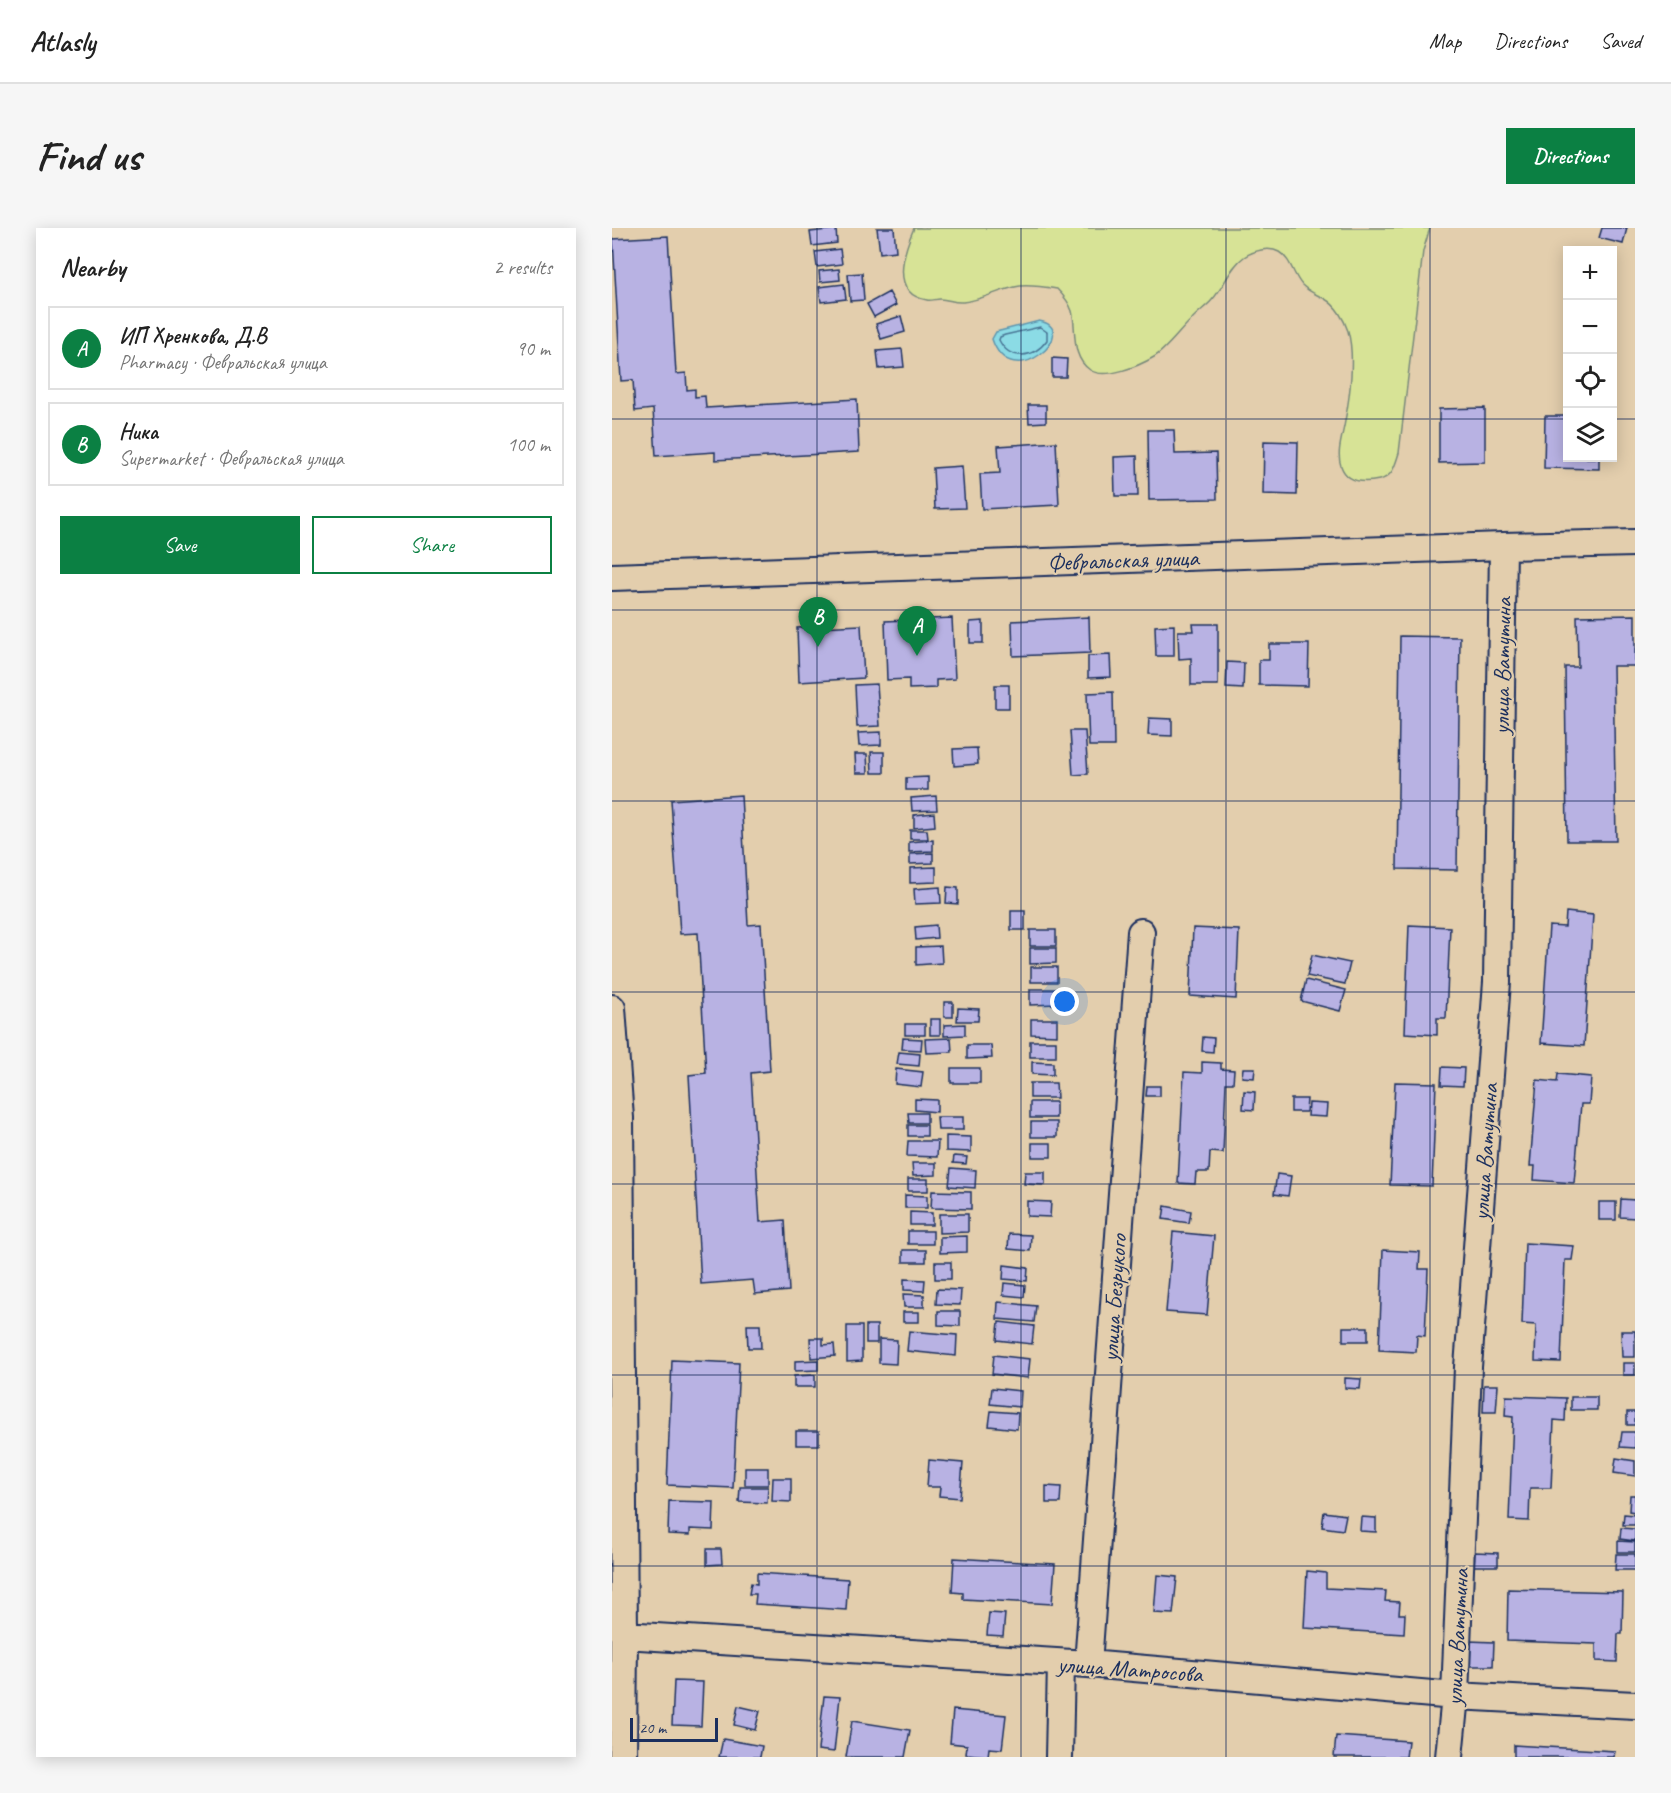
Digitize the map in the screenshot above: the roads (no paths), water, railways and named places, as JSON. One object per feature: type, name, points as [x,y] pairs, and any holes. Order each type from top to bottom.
[{"type":"street","name":"Февральская улица","points":[[612,577],[1635,543]]},
{"type":"street","name":"улица Ватутина","points":[[1449,1757],[1455,1696],[1468,1368],[1497,982],[1503,546]]},
{"type":"street","name":"улица Безрукого","points":[[1088,1664],[1141,932]]},
{"type":"street","points":[[612,1008],[620,1118],[623,1757]]},
{"type":"street","name":"улица Матросова","points":[[624,1635],[1088,1664],[1455,1696],[1635,1705]]},
{"type":"street","points":[[1059,1757],[1061,1663]]},
{"type":"water","points":[[1039,321],[1051,326],[1053,335],[1049,346],[1040,355],[1027,361],[1014,362],[1001,355],[992,339],[996,332]]},
{"type":"place","name":"Ника","points":[[818,647]]},
{"type":"place","name":"ИП Хренкова, Д.В","points":[[917,656]]}]
